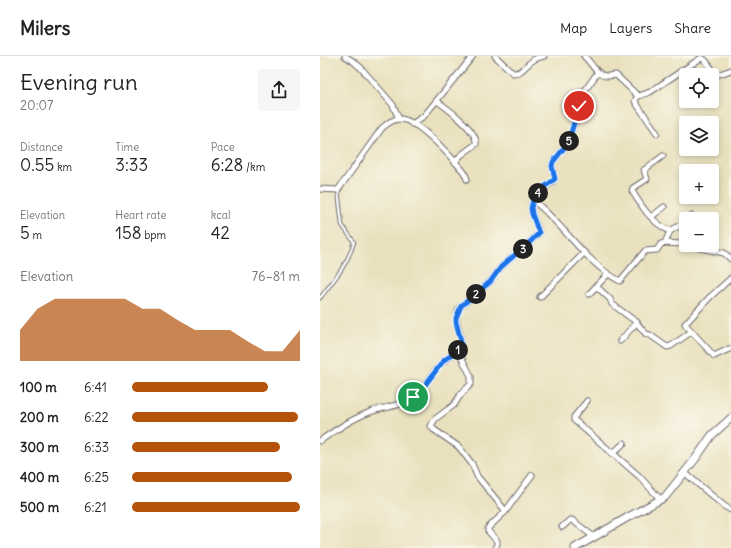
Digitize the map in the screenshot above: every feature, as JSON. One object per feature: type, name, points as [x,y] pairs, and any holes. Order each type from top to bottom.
[{"type":"street","points":[[345,56],[354,61],[361,68],[392,105],[399,119]]},
{"type":"street","points":[[412,124],[424,116],[473,56]]},
{"type":"street","points":[[495,56],[512,73],[515,74],[520,72],[532,60],[544,56]]},
{"type":"street","points":[[584,56],[598,72],[606,76],[616,75],[638,95],[650,92],[701,58],[705,60],[716,74],[731,70],[731,66]]},
{"type":"street","points":[[320,441],[335,430],[357,418],[373,411],[401,404],[413,397],[422,389],[444,360],[458,351],[461,341],[456,322],[459,308],[490,282],[501,267],[521,251],[539,233],[531,208],[535,194],[555,179],[552,166],[553,162],[568,143],[584,92],[598,72]]},
{"type":"street","points":[[638,95],[635,101],[657,133]]},
{"type":"street","points":[[437,101],[453,113],[466,126],[477,141],[476,144],[455,162]]},
{"type":"street","points":[[320,189],[338,190],[382,128],[389,122],[399,119],[412,124],[429,136],[464,172],[467,179]]},
{"type":"street","points":[[663,156],[644,170],[647,179],[632,190],[660,227],[670,231]]},
{"type":"street","points":[[533,200],[549,214],[584,253],[608,274],[621,282],[645,251],[657,250],[661,244],[664,243],[670,231],[679,226]]},
{"type":"street","points":[[651,217],[664,207]]},
{"type":"street","points":[[664,243],[682,244],[724,253],[731,259]]},
{"type":"street","points":[[540,297],[584,253]]},
{"type":"street","points":[[589,294],[608,274]]},
{"type":"street","points":[[731,278],[685,322],[691,332],[714,356],[731,349]]},
{"type":"street","points":[[596,286],[610,299],[612,304],[637,322],[646,334],[669,347],[691,332]]},
{"type":"street","points":[[620,341],[637,322]]},
{"type":"street","points":[[458,351],[471,376],[471,384],[461,394],[454,405],[435,419],[431,426],[459,447],[472,464],[477,476],[503,506],[505,512]]},
{"type":"street","points":[[588,401],[573,419],[639,476],[661,500]]},
{"type":"street","points":[[576,548],[665,497],[685,473],[712,435],[731,418]]},
{"type":"street","points":[[612,454],[624,443]]},
{"type":"street","points":[[685,473],[724,506],[731,510]]},
{"type":"street","points":[[495,548],[497,541],[488,528],[505,512],[532,475]]},
{"type":"street","points":[[562,527],[572,520],[594,537]]},
{"type":"lane","points":[[320,298],[342,269],[350,255],[354,242],[342,226],[338,190]]},
{"type":"route","points":[[413,397],[422,389],[444,360],[451,354],[458,351],[461,343],[456,322],[459,308],[482,290],[501,267],[539,233],[533,219],[531,208],[534,196],[552,183],[555,179],[552,168],[553,162],[568,143],[579,106]]}]
